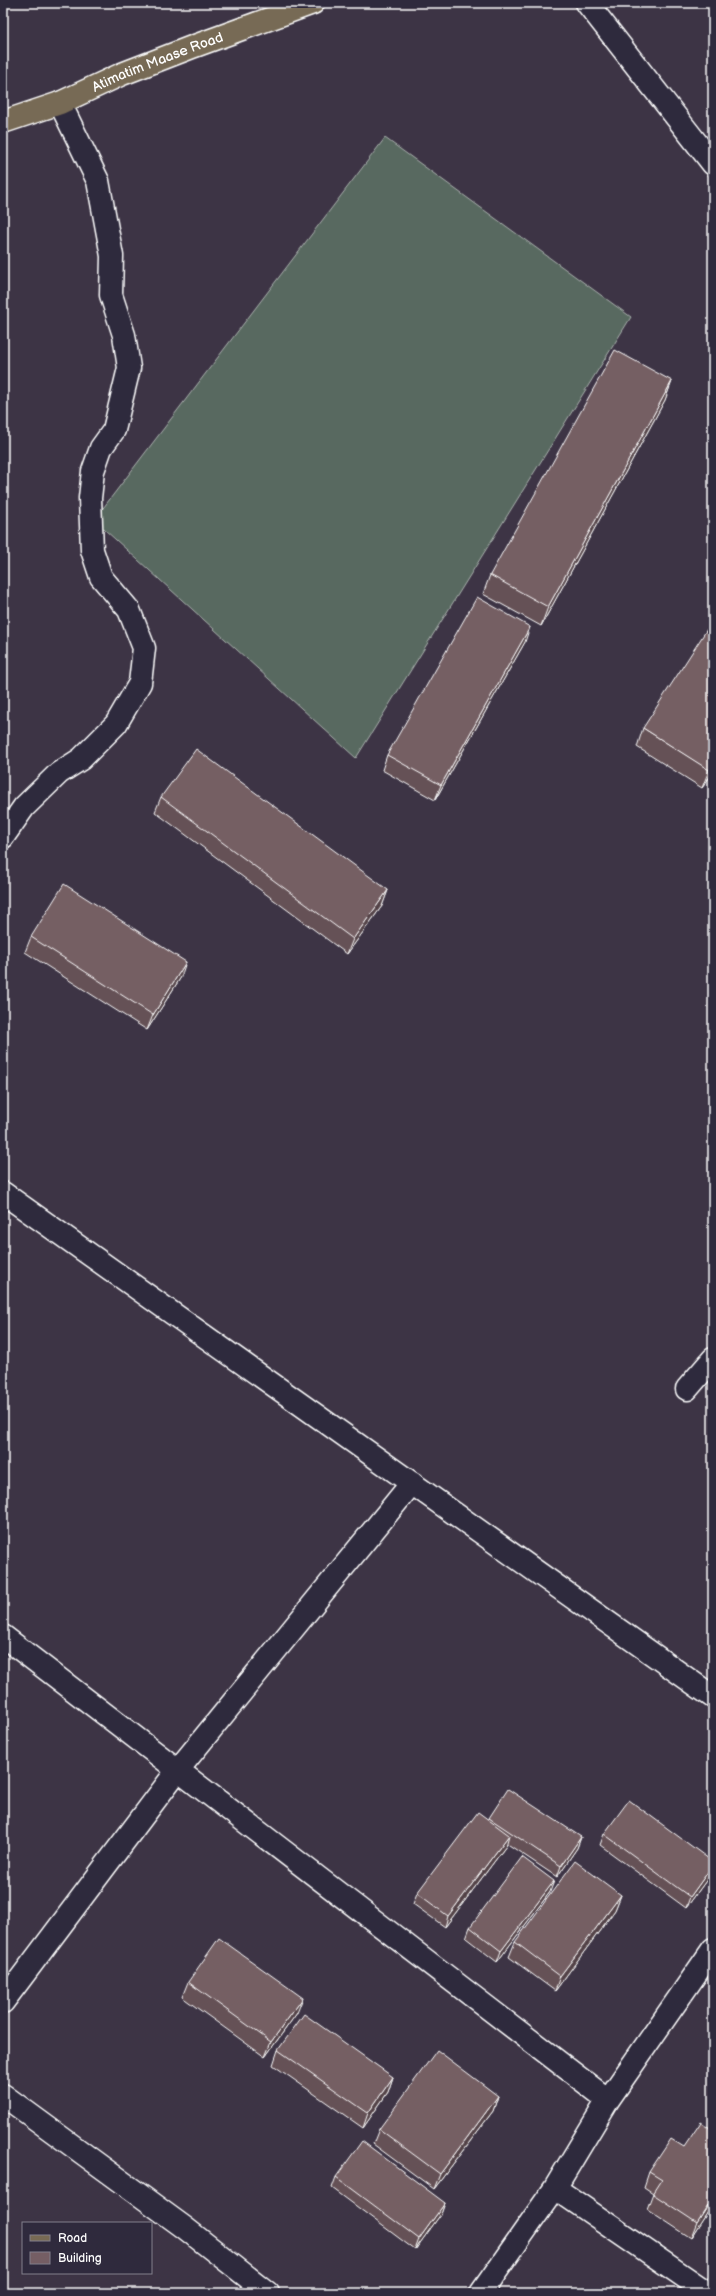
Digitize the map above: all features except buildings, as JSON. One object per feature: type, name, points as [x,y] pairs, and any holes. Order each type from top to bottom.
[{"type":"main road","name":"Atimatim Maase Road","points":[[3,122],[60,102],[164,58],[313,3]]},
{"type":"street","points":[[587,3],[713,164]]},
{"type":"street","points":[[3,837],[24,807],[54,778],[81,758],[116,724],[140,683],[144,648],[129,610],[101,577],[92,550],[90,498],[93,471],[101,448],[114,430],[129,368],[124,335],[111,295],[112,256],[98,181],[60,102]]},
{"type":"street","points":[[3,1193],[713,1696]]},
{"type":"street","points":[[687,1389],[713,1359]]},
{"type":"street","points":[[3,2002],[177,1772],[412,1483]]},
{"type":"street","points":[[3,1636],[177,1772],[608,2100]]},
{"type":"street","points":[[481,2293],[555,2188],[608,2100],[713,1949]]},
{"type":"street","points":[[3,2095],[184,2228],[268,2293]]},
{"type":"street","points":[[555,2188],[708,2293]]},
{"type":"green space","points":[[385,138],[631,317],[356,758],[94,520]]}]
